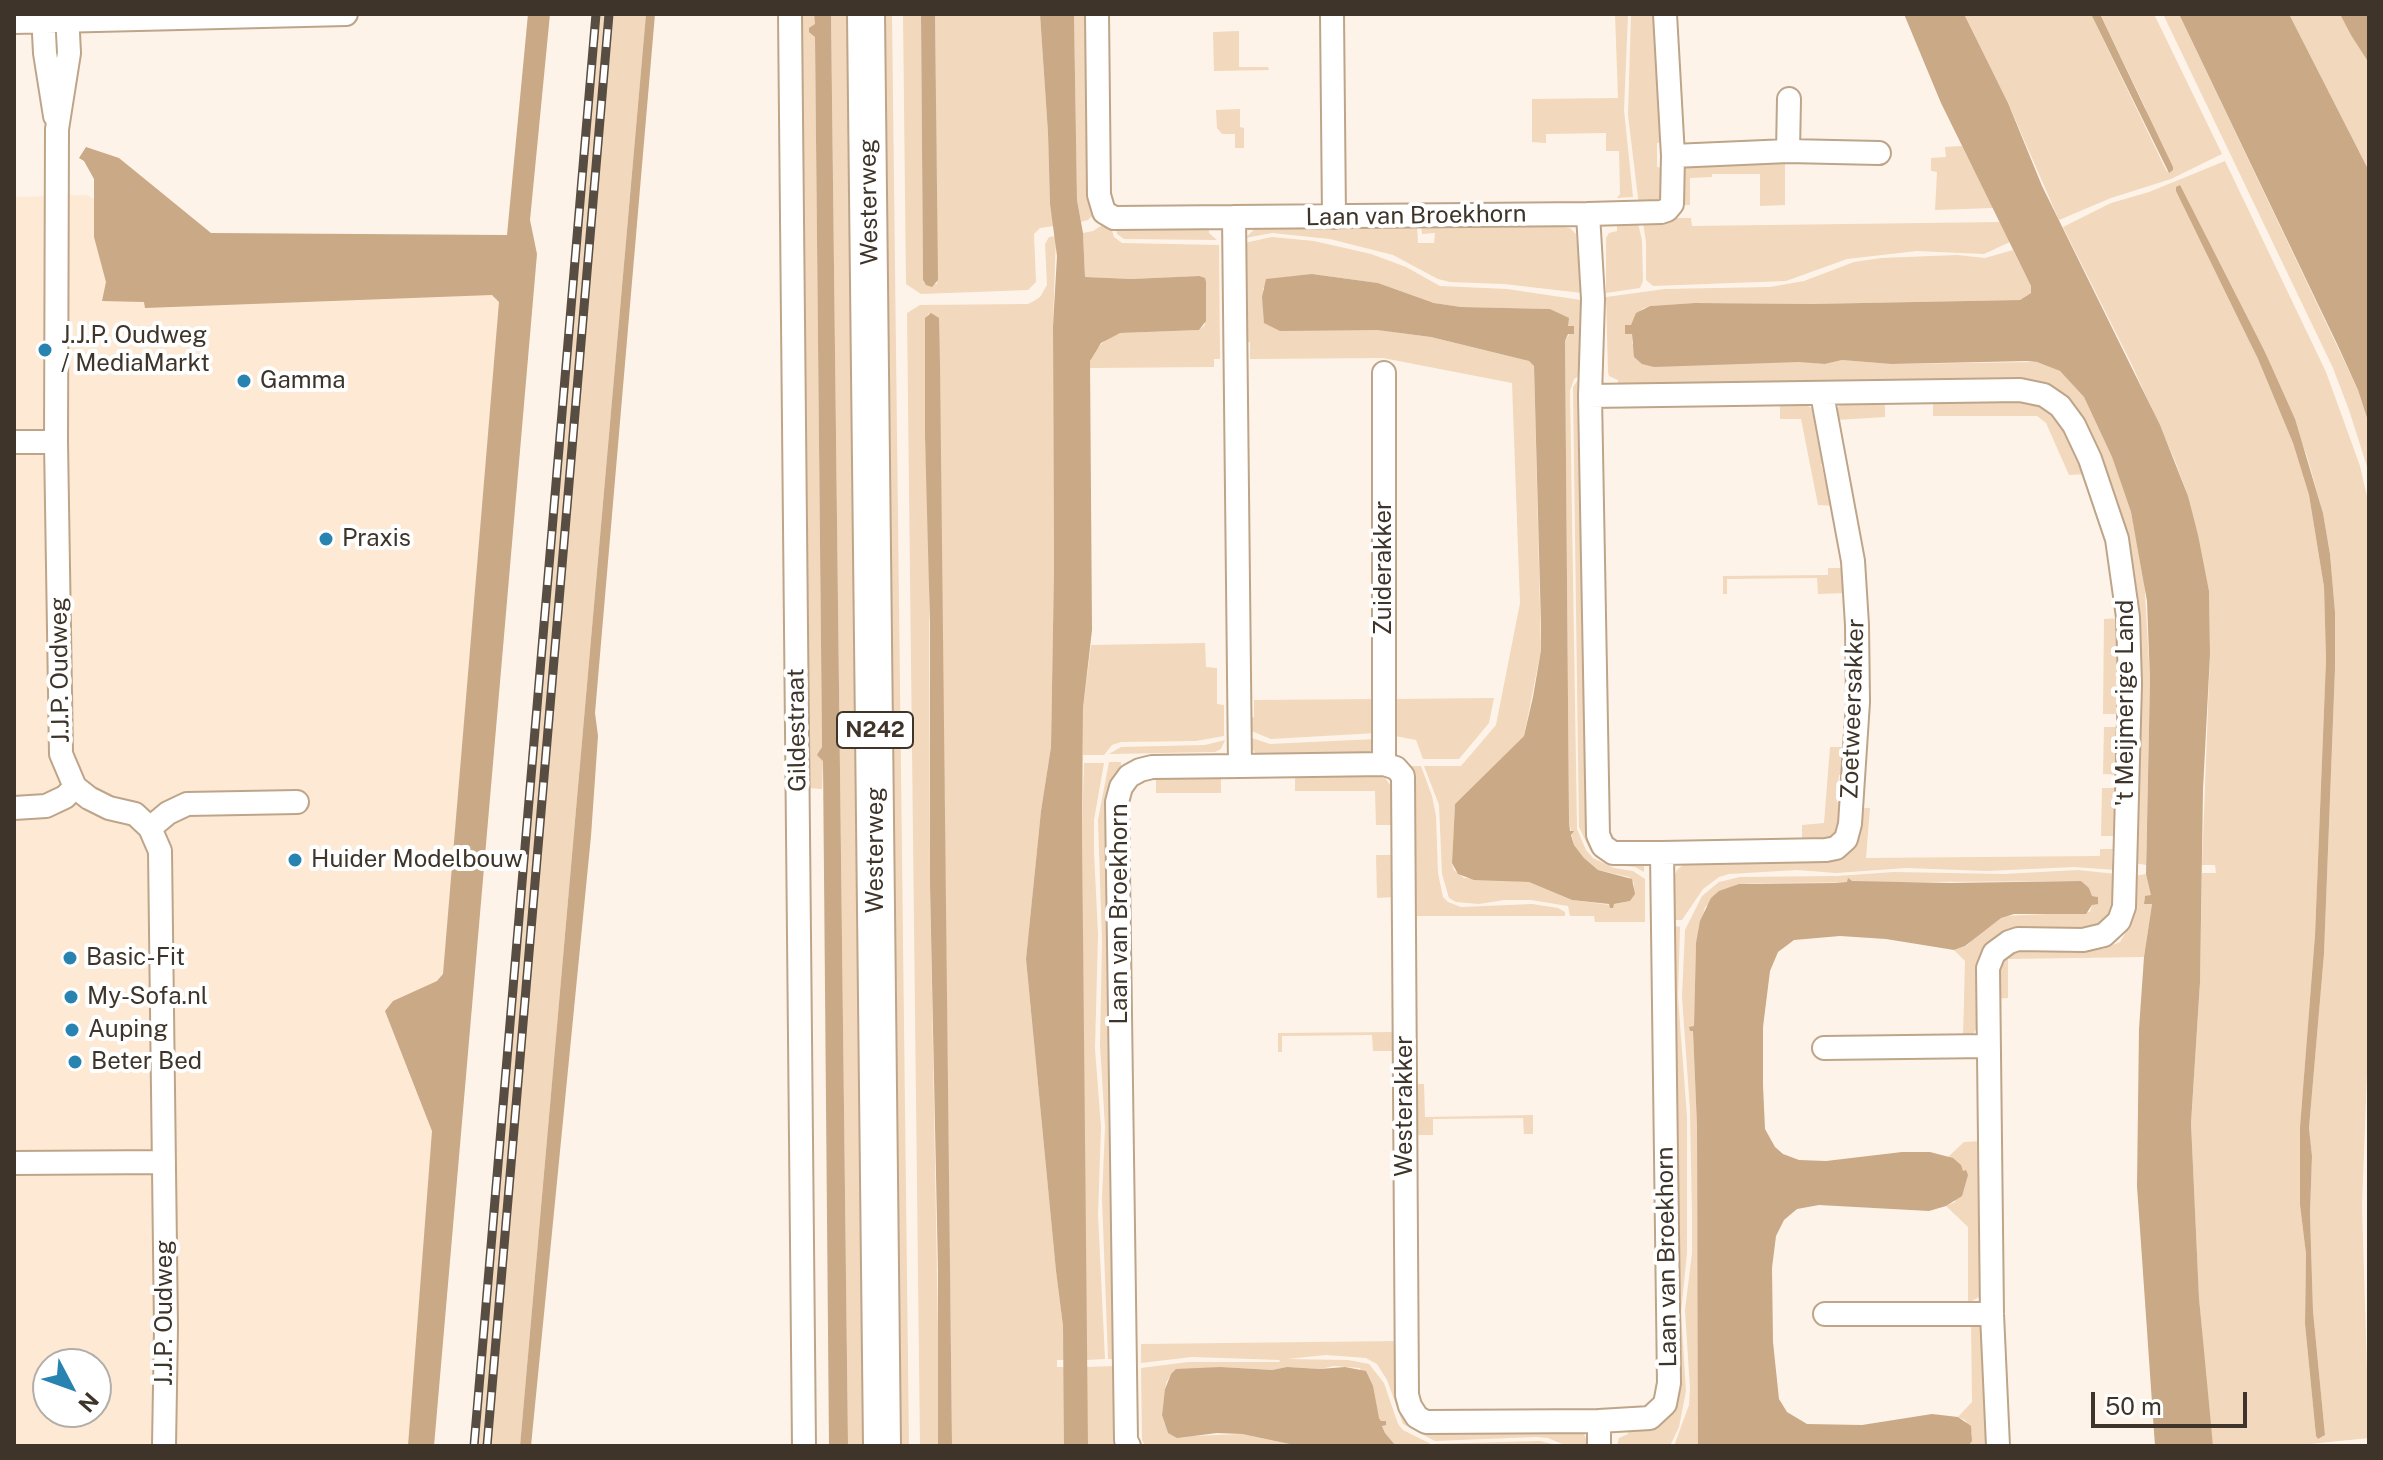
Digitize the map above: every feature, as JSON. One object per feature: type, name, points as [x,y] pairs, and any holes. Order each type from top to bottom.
[{"type":"main road","name":"Westerweg","points":[[866,14],[882,1446]]},
{"type":"street","points":[[14,22],[43,18],[346,14]]},
{"type":"street","name":"Gildestraat","points":[[790,14],[804,1446]]},
{"type":"street","name":"Laan van Broekhorn","points":[[1097,14],[1099,195],[1104,212],[1114,218],[1588,214],[1667,210],[1674,200],[1673,156]]},
{"type":"street","points":[[1332,14],[1334,217]]},
{"type":"street","points":[[1665,14],[1673,156],[1788,151],[1879,153]]},
{"type":"street","name":"J.J.P. Oudweg","points":[[43,18],[46,67],[57,129],[56,442],[61,754],[75,787]]},
{"type":"street","name":"J.J.P. Oudweg","points":[[57,129],[67,75],[67,18]]},
{"type":"street","points":[[1788,151],[1789,99]]},
{"type":"street","points":[[1588,214],[1593,299],[1590,396],[1598,835],[1603,846],[1613,853],[1662,853]]},
{"type":"street","points":[[1234,217],[1240,766],[1384,764]]},
{"type":"street","name":"Zuiderakker","points":[[1384,373],[1384,764]]},
{"type":"street","name":"'t Meijmerige Land","points":[[1590,396],[2020,390],[2044,395],[2069,416],[2080,437],[2117,539],[2125,586],[2129,672],[2124,907],[2112,930],[2096,938],[2018,939],[1994,953],[1988,968],[1992,1314],[1998,1446]]},
{"type":"street","name":"Zoetweersakker","points":[[1662,853],[1826,850],[1836,848],[1846,839],[1850,824],[1858,702],[1857,625],[1853,561],[1822,394]]},
{"type":"street","points":[[14,442],[56,442]]},
{"type":"street","name":"Westerakker","points":[[1384,764],[1396,768],[1403,776],[1407,1395],[1410,1406],[1417,1417],[1426,1422],[1599,1421]]},
{"type":"street","name":"Laan van Broekhorn","points":[[1129,1446],[1126,1440],[1117,802],[1121,787],[1129,776],[1140,770],[1152,767],[1240,766]]},
{"type":"street","points":[[14,808],[46,806],[65,797],[75,787],[109,808],[135,814],[150,828],[168,813],[187,804],[297,802]]},
{"type":"street","name":"J.J.P. Oudweg","points":[[150,828],[160,851],[166,1328],[164,1446]]},
{"type":"street","name":"Laan van Broekhorn","points":[[1599,1421],[1650,1418],[1665,1404],[1668,1394],[1662,853]]},
{"type":"street","points":[[1824,1048],[1988,1046]]},
{"type":"street","points":[[14,1163],[164,1162]]},
{"type":"street","points":[[1825,1314],[1992,1314]]},
{"type":"street","points":[[1599,1421],[1599,1446]]},
{"type":"shaded area","points":[[528,14],[550,14],[530,220],[537,254],[434,1446],[408,1446],[432,1131],[385,1011],[393,1001],[437,981],[443,974],[499,302],[492,295],[145,308],[144,302],[102,301],[106,282],[94,237],[94,179],[79,158],[86,147],[119,158],[211,233],[507,235]]},
{"type":"shaded area","points":[[596,14],[646,14],[520,1446],[479,1446],[496,1163]]},
{"type":"shaded area","points":[[646,14],[655,14],[595,713],[598,736],[591,836],[531,1446],[520,1446]]},
{"type":"shaded area","points":[[799,14],[814,14],[815,24],[812,28],[815,37],[822,747],[819,755],[823,761],[822,789],[808,788]]},
{"type":"shaded area","points":[[814,14],[831,14],[848,1446],[829,1446],[823,761],[817,755],[822,747],[815,37],[809,32],[815,24]]},
{"type":"shaded area","points":[[831,14],[853,14],[871,1446],[848,1446]]},
{"type":"shaded area","points":[[880,14],[892,14],[909,1446],[897,1446]]},
{"type":"shaded area","points":[[903,14],[921,14],[923,280],[924,283],[937,284],[935,14],[1040,14],[1050,204],[1054,226],[1040,228],[1034,234],[1036,282],[1028,290],[921,294],[906,284]]},
{"type":"shaded area","points":[[921,14],[935,14],[938,280],[932,287],[923,280]]},
{"type":"shaded area","points":[[1040,14],[1074,14],[1077,200],[1083,233],[1085,277],[1131,279],[1199,276],[1206,282],[1206,321],[1199,330],[1120,333],[1101,343],[1090,361],[1092,630],[1083,708],[1082,830],[1088,1446],[1064,1446],[1063,1326],[1026,959],[1041,811],[1051,747],[1054,568],[1053,326],[1057,256],[1050,204]]},
{"type":"shaded area","points":[[1074,14],[1087,14],[1088,201],[1092,216],[1081,222],[1077,200]]},
{"type":"shaded area","points":[[1615,14],[1628,15],[1624,110],[1633,197],[1617,198],[1620,194],[1619,151],[1606,151],[1606,133],[1546,134],[1546,143],[1532,142],[1532,99],[1618,98]]},
{"type":"shaded area","points":[[1631,14],[1655,14],[1662,142],[1657,143],[1657,167],[1663,168],[1661,197],[1655,203],[1639,206],[1628,115]]},
{"type":"shaded area","points":[[1904,14],[1964,14],[2008,103],[2042,186],[2160,425],[2188,496],[2198,535],[2209,591],[2210,654],[2203,789],[2200,982],[2191,1123],[2199,1298],[2213,1446],[2155,1446],[2137,1186],[2139,1029],[2144,957],[2152,904],[2144,904],[2145,896],[2151,895],[2146,874],[2150,679],[2147,601],[2131,512],[2112,457],[2084,397],[2060,371],[2027,361],[1891,364],[1842,360],[1825,364],[1799,362],[1654,367],[1642,364],[1634,357],[1632,334],[1625,334],[1625,325],[1631,325],[1636,313],[1650,306],[2020,300],[2031,293],[2031,286],[1941,103]]},
{"type":"shaded area","points":[[1964,14],[2091,14],[2169,173],[2145,107],[2100,14],[2154,14],[2222,154],[2171,179],[2111,198],[2059,220],[2008,103]]},
{"type":"shaded area","points":[[2091,14],[2100,14],[2173,167],[2169,173]]},
{"type":"shaded area","points":[[2163,14],[2179,14],[2358,390],[2369,424],[2369,473],[2333,368]]},
{"type":"shaded area","points":[[2179,14],[2289,14],[2369,171],[2369,424],[2338,346]]},
{"type":"shaded area","points":[[2289,14],[2340,14],[2369,63],[2369,171]]},
{"type":"shaded area","points":[[2340,14],[2369,14],[2369,63],[2351,35]]},
{"type":"shaded area","points":[[1239,31],[1239,67],[1268,67],[1269,70],[1214,71],[1213,32]]},
{"type":"shaded area","points":[[1240,109],[1244,148],[1235,148],[1235,134],[1222,134],[1217,128],[1216,110]]},
{"type":"shaded area","points":[[1962,146],[1993,208],[1935,210],[1937,172],[1931,171],[1931,158],[1946,157],[1945,147]]},
{"type":"shaded area","points":[[1785,160],[1785,205],[1760,206],[1760,174],[1712,174],[1712,177],[1690,178],[1690,205],[1680,205],[1682,162]]},
{"type":"shaded area","points":[[2225,161],[2326,372],[2360,466],[2369,505],[2369,1018],[2362,1206],[2369,1438],[2289,1446],[2213,1446],[2199,1298],[2191,1123],[2200,982],[2202,873],[2216,873],[2215,865],[2202,865],[2210,654],[2209,591],[2188,496],[2174,458],[2132,365],[2063,227],[2111,203],[2149,192]],"holes":[[[2176,187],[2265,352],[2307,456],[2323,513],[2335,612],[2324,954],[2309,1128],[2313,1311],[2325,1435],[2318,1439],[2305,1324],[2306,1254],[2300,1205],[2300,1127],[2315,935],[2326,660],[2324,587],[2309,495],[2293,443],[2258,359]]]},
{"type":"shaded area","points":[[2180,185],[2265,352],[2295,419],[2323,513],[2330,554],[2335,612],[2335,669],[2324,954],[2309,1128],[2313,1311],[2325,1435],[2318,1439],[2305,1324],[2306,1254],[2300,1205],[2300,1127],[2315,935],[2326,660],[2324,587],[2309,495],[2293,443],[2258,359],[2176,191]]},
{"type":"shaded area","points":[[86,195],[187,245],[517,253],[419,1446],[14,1446],[14,197]]},
{"type":"shaded area","points":[[1675,218],[1691,218],[1692,226],[2000,222],[2010,242],[1984,254],[1917,251],[1847,259],[1786,281],[1653,286],[1646,280],[1643,223],[1667,222]]},
{"type":"shaded area","points":[[1539,223],[1570,228],[1576,234],[1582,293],[1504,284],[1450,282],[1438,279],[1393,255],[1330,239],[1272,233],[1245,238],[1257,227],[1417,224],[1418,243],[1434,243],[1435,233],[1422,234],[1421,225]]},
{"type":"shaded area","points":[[1617,223],[1638,223],[1642,240],[1643,281],[1640,288],[1606,293],[1606,238],[1609,233],[1617,231]]},
{"type":"shaded area","points":[[1104,224],[1111,227],[1114,237],[1122,243],[1219,245],[1220,359],[1214,359],[1214,367],[1090,368],[1095,350],[1109,337],[1120,333],[1199,330],[1205,325],[1199,276],[1131,279],[1085,277],[1083,233]]},
{"type":"shaded area","points":[[1209,227],[1209,233],[1217,240],[1124,239],[1117,234],[1116,228]]},
{"type":"shaded area","points":[[1056,236],[1051,747],[1041,811],[1026,959],[1063,1326],[1064,1360],[1057,1360],[1057,1367],[1064,1367],[1064,1446],[952,1446],[940,443],[929,313],[925,319],[925,436],[929,536],[930,884],[939,1386],[938,1446],[920,1446],[907,313],[920,305],[1028,304],[1034,301],[1047,285],[1045,244],[1049,237]]},
{"type":"shaded area","points":[[1272,237],[1314,241],[1371,254],[1406,267],[1440,286],[1507,289],[1581,300],[1583,374],[1574,379],[1570,391],[1577,829],[1593,858],[1614,868],[1633,871],[1645,879],[1645,922],[1595,922],[1594,916],[1570,916],[1568,906],[1531,900],[1479,904],[1456,902],[1449,898],[1442,874],[1439,805],[1424,766],[1461,766],[1496,725],[1520,603],[1512,383],[1383,358],[1250,359],[1250,342],[1244,342],[1244,243]],"holes":[[[1312,274],[1378,283],[1434,303],[1461,307],[1550,309],[1566,318],[1568,326],[1574,326],[1565,341],[1569,821],[1574,845],[1584,858],[1598,870],[1629,877],[1634,883],[1630,901],[1610,905],[1572,900],[1529,882],[1464,878],[1454,870],[1455,804],[1524,736],[1541,650],[1534,366],[1529,361],[1431,337],[1264,322],[1263,288]]]},
{"type":"shaded area","points":[[2013,250],[2031,286],[2031,293],[2020,300],[1650,306],[1642,309],[1625,334],[1632,333],[1632,344],[1825,364],[1842,360],[1891,364],[2037,362],[2060,371],[2066,377],[2084,397],[2112,457],[2131,512],[2144,577],[2150,679],[2146,865],[2134,863],[2140,648],[2131,558],[2108,478],[2073,403],[2062,392],[2043,383],[2032,382],[1618,386],[1618,380],[1609,376],[1608,372],[1606,297],[1665,289],[1770,287],[1804,281],[1854,262],[1957,255],[1985,258]]},
{"type":"shaded area","points":[[1312,274],[1378,283],[1434,303],[1461,307],[1550,309],[1569,318],[1568,326],[1574,326],[1574,334],[1568,334],[1565,341],[1569,821],[1570,831],[1574,831],[1571,835],[1574,845],[1584,858],[1598,870],[1632,879],[1635,894],[1630,901],[1614,904],[1610,908],[1609,904],[1572,900],[1529,882],[1474,880],[1458,874],[1452,863],[1455,804],[1524,736],[1541,650],[1534,366],[1529,361],[1431,337],[1377,330],[1280,331],[1264,323],[1262,297],[1266,279]]},
{"type":"shaded area","points":[[931,313],[939,318],[940,365],[952,1446],[938,1446],[938,1271],[930,884],[930,624],[925,436],[925,318]]},
{"type":"shaded area","points":[[1582,378],[1587,829],[1644,865],[1644,872],[1635,867],[1614,865],[1599,857],[1590,850],[1579,827],[1573,387]]},
{"type":"shaded area","points":[[2035,400],[2057,412],[2087,474],[2069,475],[2046,423],[2037,416],[1933,416],[1933,401]]},
{"type":"shaded area","points":[[1846,402],[1885,402],[1885,417],[1836,420],[1835,413]]},
{"type":"shaded area","points":[[1780,403],[1801,403],[1815,413],[1826,462],[1821,464],[1829,496],[1833,496],[1835,506],[1818,505],[1801,419],[1780,419]]},
{"type":"shaded area","points":[[1828,568],[1844,568],[1846,593],[1818,594],[1817,578],[1727,579],[1727,594],[1723,594],[1723,576],[1828,575]]},
{"type":"shaded area","points":[[2121,618],[2120,714],[2103,714],[2104,619]]},
{"type":"shaded area","points":[[1205,643],[1206,667],[1217,668],[1217,704],[1224,705],[1224,736],[1196,741],[1121,742],[1112,745],[1104,755],[1083,755],[1083,708],[1091,645]]},
{"type":"shaded area","points":[[1494,698],[1489,723],[1459,759],[1423,759],[1416,740],[1395,736],[1395,699]]},
{"type":"shaded area","points":[[1376,699],[1376,733],[1271,739],[1249,730],[1249,718],[1254,717],[1254,700]]},
{"type":"shaded area","points":[[2104,727],[2120,727],[2119,775],[2103,774]]},
{"type":"shaded area","points":[[1249,737],[1270,744],[1376,739],[1374,748],[1367,754],[1358,757],[1357,752],[1337,753],[1337,758],[1258,756],[1251,748]]},
{"type":"shaded area","points":[[1225,740],[1221,749],[1215,752],[1109,754],[1121,747],[1205,745]]},
{"type":"shaded area","points":[[1830,747],[1846,747],[1844,774],[1839,775],[1837,802],[1842,803],[1840,823],[1837,833],[1827,840],[1802,841],[1802,825],[1824,823]]},
{"type":"shaded area","points":[[1109,762],[1121,762],[1116,1359],[1108,1359],[1102,1198],[1105,1127],[1100,1045],[1102,941],[1098,820]]},
{"type":"shaded area","points":[[1084,763],[1104,763],[1094,820],[1094,852],[1098,934],[1095,1049],[1101,1127],[1098,1215],[1105,1359],[1086,1360],[1082,830]]},
{"type":"shaded area","points":[[1409,766],[1421,766],[1432,796],[1436,816],[1438,873],[1443,897],[1448,902],[1461,907],[1532,904],[1558,908],[1565,912],[1565,916],[1413,916],[1411,911],[1415,910],[1415,893],[1411,892]]},
{"type":"shaded area","points":[[1377,774],[1391,786],[1393,825],[1376,825],[1375,791],[1295,791],[1295,775]]},
{"type":"shaded area","points":[[1221,776],[1221,793],[1156,793],[1156,777]]},
{"type":"shaded area","points":[[2102,788],[2118,788],[2117,836],[2101,836]]},
{"type":"shaded area","points":[[1859,808],[1870,808],[1866,858],[2100,856],[2100,849],[2116,849],[2112,851],[2112,864],[2116,864],[2116,870],[2074,867],[1987,871],[1906,868],[1836,873],[1797,870],[1729,874],[1703,889],[1682,920],[1672,920],[1672,882],[1677,870],[1685,863],[1831,859]]},
{"type":"shaded area","points":[[1376,855],[1393,855],[1394,897],[1377,898]]},
{"type":"shaded area","points":[[2078,870],[2116,874],[2115,910],[2103,928],[2051,932],[2050,928],[2026,928],[2008,935],[1979,1024],[1973,1034],[1963,1038],[1965,961],[1954,950],[1966,946],[1992,922],[2004,916],[2090,912],[2098,897],[2092,896],[2081,881],[1739,884],[1705,907],[1696,943],[1694,1027],[1690,1027],[1693,1031],[1697,1126],[1699,1444],[1674,1446],[1689,1405],[1690,1389],[1685,1310],[1692,1253],[1692,1216],[1690,1110],[1682,997],[1685,930],[1702,896],[1719,882],[1740,877],[1894,872],[2004,874]]},
{"type":"shaded area","points":[[2146,874],[2152,896],[2145,896],[2144,903],[2152,904],[2144,957],[2008,959],[2008,998],[1997,999],[1997,972],[2001,960],[2009,953],[2020,950],[2103,949],[2120,942],[2131,924],[2134,876]]},
{"type":"shaded area","points":[[1848,878],[1852,881],[1950,883],[2081,881],[2092,896],[2098,897],[2098,904],[2092,905],[2086,914],[2014,914],[2001,918],[1965,946],[1954,950],[1886,939],[1840,936],[1794,940],[1778,952],[1770,971],[1763,1027],[1763,1085],[1765,1129],[1775,1147],[1799,1160],[1826,1161],[1902,1152],[1930,1152],[1953,1158],[1968,1175],[1962,1196],[1946,1206],[1929,1211],[1819,1205],[1797,1209],[1784,1220],[1776,1236],[1772,1268],[1773,1342],[1779,1399],[1787,1412],[1807,1424],[1862,1425],[1932,1414],[1958,1417],[1971,1426],[1972,1441],[1968,1446],[1698,1446],[1697,1126],[1693,1031],[1689,1027],[1694,1026],[1696,943],[1700,921],[1711,898],[1719,891],[1739,884],[1835,883],[1847,882]]},
{"type":"shaded area","points":[[1673,925],[1680,927],[1678,997],[1687,1117],[1687,1253],[1681,1312],[1686,1391],[1679,1427],[1670,1446],[1617,1446],[1619,1438],[1628,1434],[1628,1426],[1662,1422],[1672,1413],[1677,1399]]},
{"type":"shaded area","points":[[1395,1032],[1395,1051],[1373,1051],[1372,1035],[1282,1036],[1282,1052],[1278,1052],[1278,1033]]},
{"type":"shaded area","points":[[1413,1084],[1424,1084],[1425,1117],[1533,1115],[1533,1134],[1524,1134],[1523,1118],[1433,1119],[1433,1135],[1414,1135],[1417,1103],[1413,1102]]},
{"type":"shaded area","points":[[1982,1141],[1983,1295],[1968,1303],[1968,1227],[1946,1206],[1955,1202],[1963,1171],[1948,1157],[1964,1142]]},
{"type":"shaded area","points":[[1971,1321],[1983,1326],[1989,1446],[1968,1446],[1972,1433],[1965,1420],[1958,1417],[1972,1402]]},
{"type":"shaded area","points":[[1399,1341],[1403,1413],[1581,1430],[1591,1446],[1567,1446],[1536,1437],[1435,1441],[1403,1424],[1387,1380],[1377,1364],[1366,1358],[1326,1355],[1287,1359],[1348,1360],[1369,1364],[1384,1383],[1398,1424],[1403,1430],[1431,1444],[1540,1441],[1561,1446],[1396,1446],[1385,1433],[1382,1425],[1385,1421],[1379,1418],[1360,1368],[1334,1366],[1272,1370],[1221,1367],[1171,1374],[1166,1383],[1162,1415],[1168,1433],[1188,1436],[1242,1434],[1299,1446],[1145,1446],[1142,1440],[1141,1368],[1188,1362],[1280,1360],[1192,1357],[1141,1363],[1141,1344]]},
{"type":"shaded area","points":[[1116,1366],[1118,1446],[1088,1446],[1086,1367]]},
{"type":"shaded area","points":[[1221,1367],[1272,1370],[1345,1367],[1366,1371],[1373,1386],[1379,1418],[1386,1421],[1386,1425],[1382,1426],[1396,1446],[1299,1446],[1242,1434],[1217,1433],[1177,1438],[1168,1433],[1162,1415],[1165,1389],[1176,1369]]},
{"type":"railway","points":[[474,1446],[596,14]]},
{"type":"railway","points":[[487,1446],[609,14]]},
{"type":"place","name":"J.J.P. Oudweg / MediaMarkt","points":[[45,350]]},
{"type":"place","name":"Gamma","points":[[244,381]]},
{"type":"place","name":"Praxis","points":[[326,539]]},
{"type":"place","name":"Huider Modelbouw","points":[[295,860]]},
{"type":"place","name":"Basic-Fit","points":[[70,958]]},
{"type":"place","name":"My-Sofa.nl","points":[[71,997]]},
{"type":"place","name":"Auping","points":[[72,1030]]},
{"type":"place","name":"Beter Bed","points":[[75,1062]]}]
